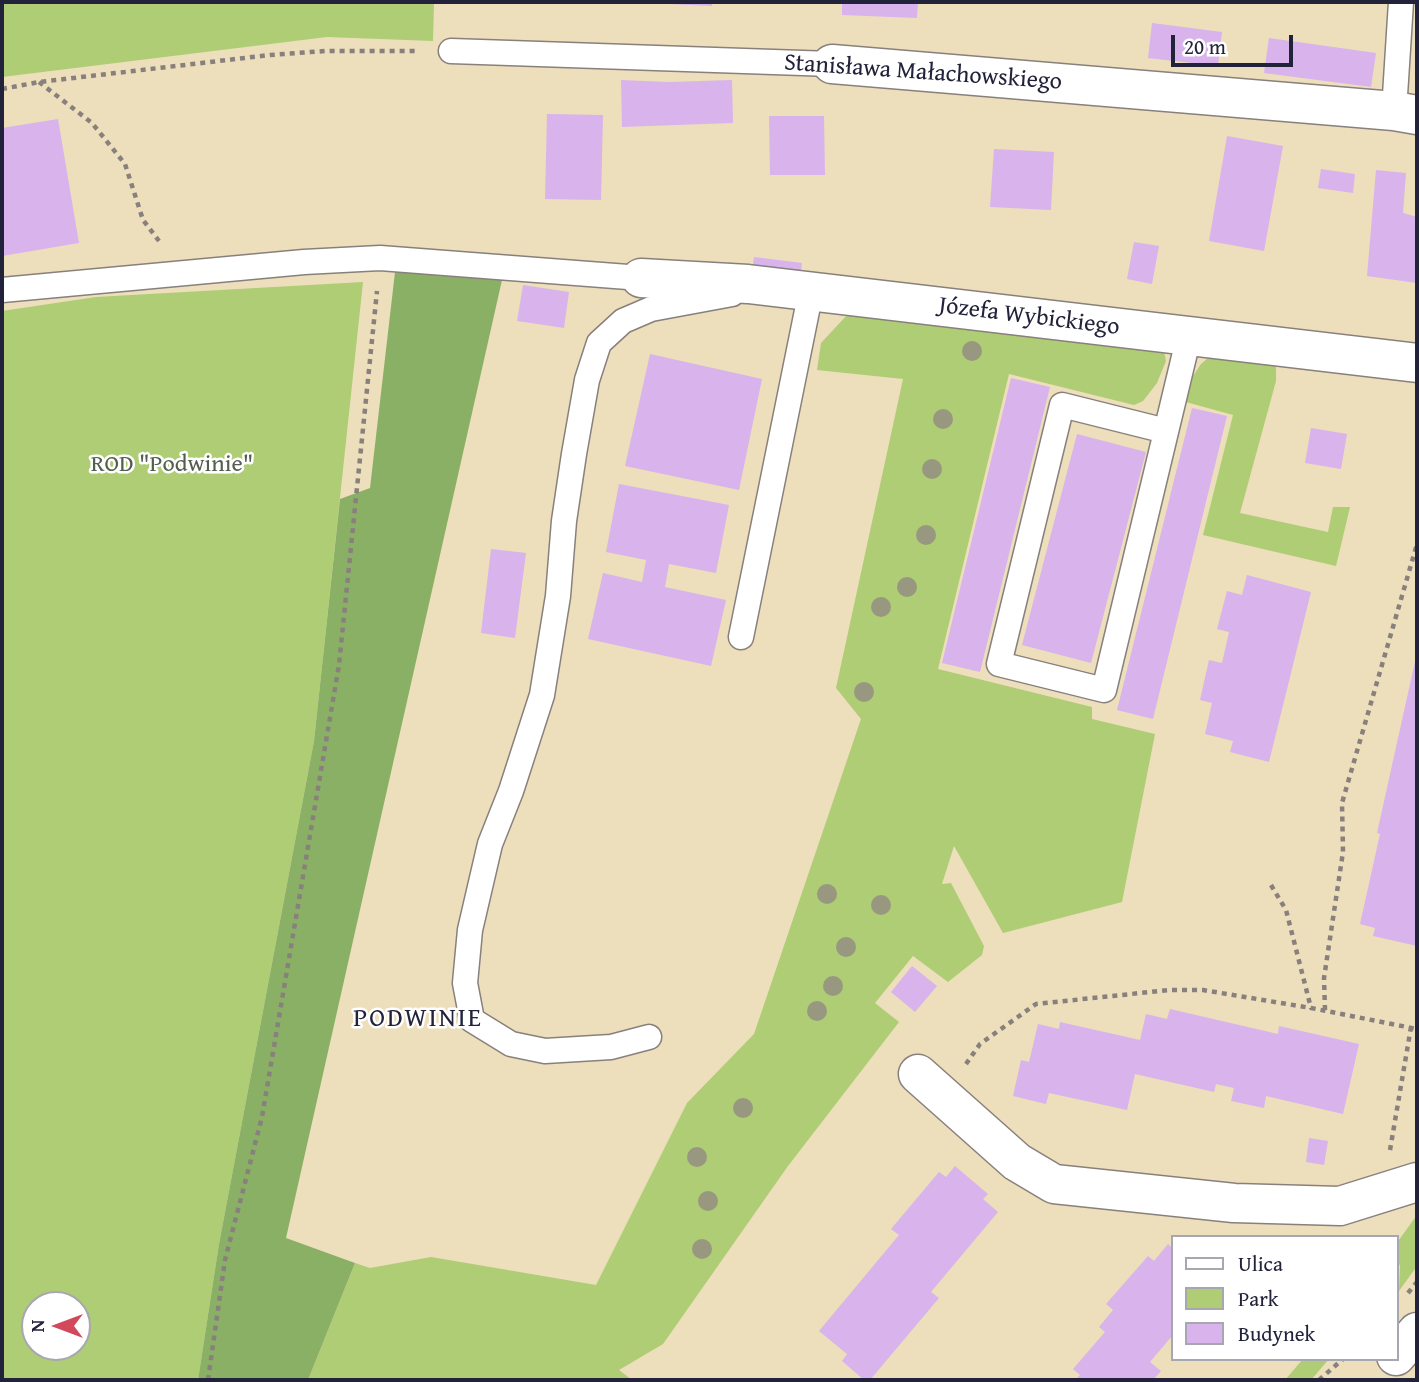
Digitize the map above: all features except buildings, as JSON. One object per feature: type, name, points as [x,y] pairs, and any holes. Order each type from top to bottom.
[{"type":"street","name":"Stanisława Małachowskiego","points":[[832,64],[1406,113]]},
{"type":"street","name":"Józefa Wybickiego","points":[[641,278],[767,286],[1417,363]]},
{"type":"street","points":[[918,1074],[1017,1162],[1054,1184],[1234,1203],[1340,1206],[1403,1172]]},
{"type":"street","points":[[1398,1354],[1417,1332]]},
{"type":"street","points":[[1377,1380],[1393,1361]]},
{"type":"lane","points":[[1401,2],[1406,113]]},
{"type":"lane","name":"Stanisława Małachowskiego","points":[[451,51],[832,64]]},
{"type":"lane","points":[[2,290],[380,258],[641,278]]},
{"type":"lane","points":[[649,1037],[611,1047],[545,1051],[511,1044],[472,1020],[465,983],[470,930],[490,844],[511,792],[542,695],[558,596],[564,521],[574,454],[587,380],[599,343],[623,321],[651,309],[767,286]]},
{"type":"lane","points":[[741,637],[811,291]]},
{"type":"lane","points":[[1166,431],[1062,405],[999,664],[1104,690],[1189,337]]},
{"type":"path","points":[[2,89],[38,82],[297,52],[451,51]]},
{"type":"path","points":[[38,82],[92,123],[125,164],[143,220],[165,249],[192,272]]},
{"type":"path","points":[[208,1380],[225,1261],[262,1117],[339,665],[380,258]]},
{"type":"path","points":[[1325,1010],[1324,978],[1343,852],[1342,803],[1417,544]]},
{"type":"path","points":[[1271,885],[1286,910],[1311,1007]]},
{"type":"path","points":[[962,1069],[979,1044],[1037,1004],[1169,990],[1203,990],[1311,1007],[1417,1029]]},
{"type":"path","points":[[1403,1172],[1411,1027]]},
{"type":"path","points":[[1319,1380],[1341,1361]]},
{"type":"green space","points":[[2,2],[434,2],[433,41],[327,37],[2,77]]},
{"type":"green space","points":[[395,272],[502,280],[286,1238],[355,1263],[308,1380],[198,1380],[219,1244],[314,741],[340,499],[370,488]]},
{"type":"green space","name":"ROD \"Podwinie\"","points":[[363,282],[314,741],[219,1244],[198,1380],[2,1380],[2,311],[96,297]]},
{"type":"green space","points":[[848,314],[1163,346],[1166,361],[1157,383],[1143,401],[1134,405],[1009,374],[938,669],[1092,707],[1092,719],[1155,734],[1122,902],[1003,933],[954,846],[942,884],[951,883],[984,946],[982,955],[948,982],[913,956],[875,1003],[899,1022],[788,1166],[663,1344],[619,1370],[632,1380],[308,1380],[355,1263],[370,1268],[431,1257],[596,1285],[687,1103],[754,1034],[861,719],[836,688],[903,379],[817,370],[821,343]]},
{"type":"green space","points":[[1214,353],[1266,359],[1276,367],[1276,381],[1240,513],[1328,532],[1333,507],[1350,507],[1336,566],[1203,535],[1233,415],[1186,402],[1193,376],[1201,364]]},
{"type":"green space","points":[[1417,1215],[1417,1266],[1399,1291],[1400,1266],[1398,1241]]},
{"type":"green space","points":[[1301,1361],[1327,1361],[1311,1380],[1285,1380]]},
{"type":"district","name":"PODWINIE","points":[[418,1019]]}]
